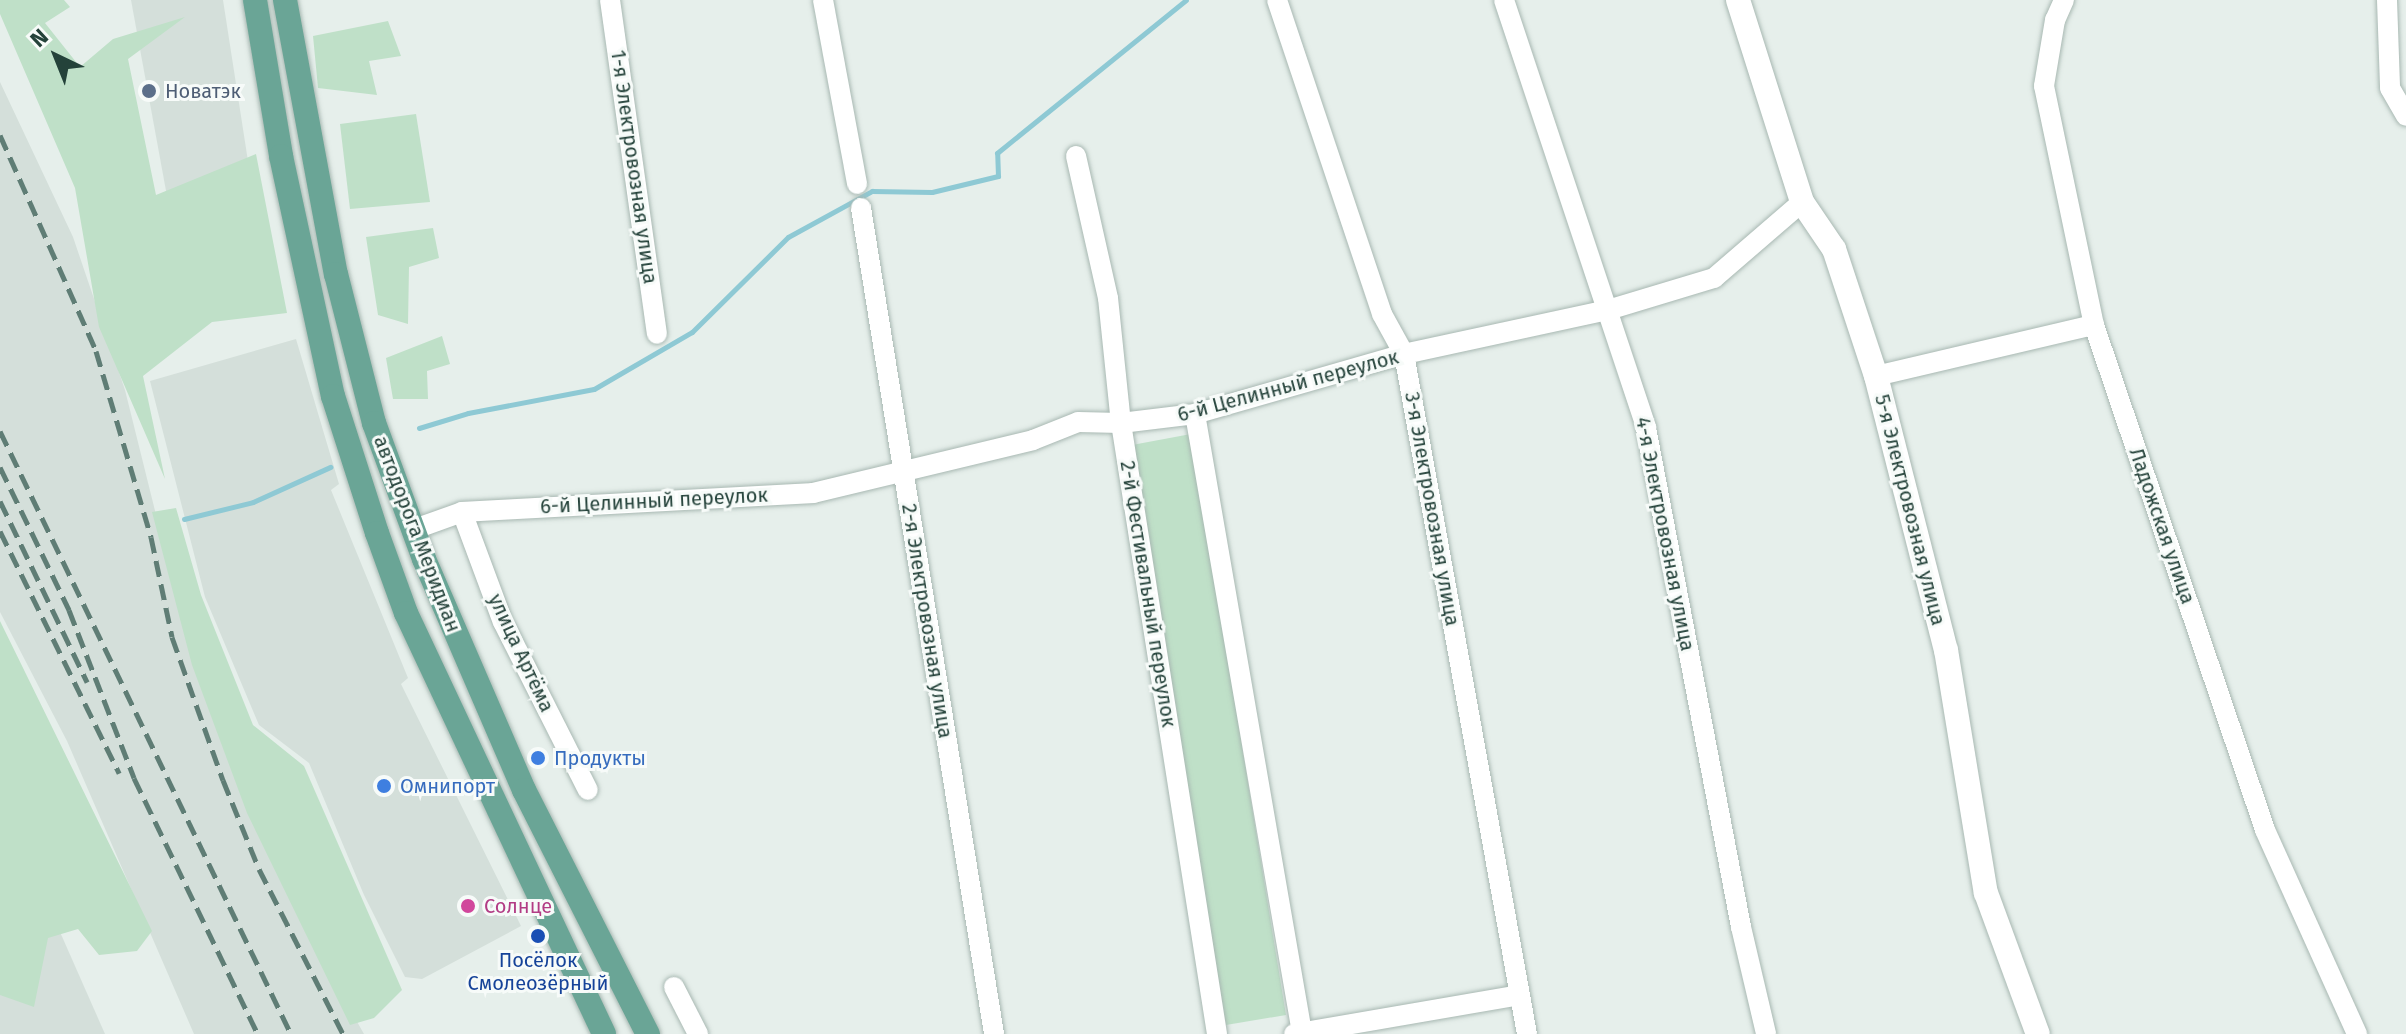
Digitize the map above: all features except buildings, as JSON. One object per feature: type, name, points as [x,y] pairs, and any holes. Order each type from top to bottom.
[{"type":"main road","name":"автодорога Меридиан","points":[[255,0],[281,156],[333,396],[381,543],[416,635],[604,1034]]},
{"type":"main road","name":"автодорога Меридиан","points":[[285,0],[336,274],[374,423],[412,530],[524,790],[648,1034]]},
{"type":"main road","points":[[381,543],[412,530]]},
{"type":"street","name":"1-я Электровозная улица","points":[[610,0],[657,334]]},
{"type":"street","points":[[823,0],[857,184]]},
{"type":"street","name":"3-я Электровозная улица","points":[[1277,0],[1382,314],[1404,354],[1527,1034]]},
{"type":"street","name":"4-я Электровозная улица","points":[[1504,0],[1646,428],[1741,927],[1766,1034]]},
{"type":"street","name":"5-я Электровозная улица","points":[[1738,0],[1802,202],[1834,249],[1876,376],[1946,650],[1986,893],[2038,1034]]},
{"type":"street","name":"Ладожская улица","points":[[2064,0],[2055,20],[2044,86],[2094,325],[2265,830],[2357,1034]]},
{"type":"street","points":[[2387,0],[2390,88],[2406,116]]},
{"type":"street","name":"2-й Фестивальный переулок","points":[[1076,156],[1108,298],[1121,423],[1217,1034]]},
{"type":"street","name":"6-й Целинный переулок","points":[[412,530],[462,512],[813,493],[901,469],[1033,440],[1078,422],[1121,423],[1195,414],[1404,354],[1608,310],[1714,278],[1802,202]]},
{"type":"street","name":"2-я Электровозная улица","points":[[861,208],[994,1034]]},
{"type":"street","points":[[1876,376],[2094,325]]},
{"type":"street","points":[[1195,414],[1298,1033],[1520,995]]},
{"type":"street","name":"улица Артёма","points":[[462,512],[503,622],[588,790]]},
{"type":"street","points":[[674,987],[698,1034]]},
{"type":"shaded area","points":[[131,0],[223,0],[254,200],[171,218]]},
{"type":"shaded area","points":[[0,82],[73,237],[125,390],[172,579],[330,974],[364,1034],[194,1034],[67,741],[0,612]]},
{"type":"shaded area","points":[[296,339],[339,484],[331,490],[408,678],[401,684],[521,926],[422,979],[405,977],[364,895],[309,763],[259,725],[205,597],[150,381]]},
{"type":"shaded area","points":[[0,814],[34,873],[105,1034],[0,1034]]},
{"type":"green space","points":[[0,0],[64,0],[70,7],[45,23],[80,67],[113,39],[185,17],[128,59],[156,195],[256,154],[287,313],[212,322],[143,376],[165,479],[99,327],[75,188],[0,14]]},
{"type":"green space","points":[[388,21],[401,56],[369,61],[377,95],[318,88],[313,36]]},
{"type":"green space","points":[[416,114],[430,202],[350,209],[340,124]]},
{"type":"green space","points":[[433,228],[439,258],[409,267],[408,324],[378,315],[366,237]]},
{"type":"green space","points":[[442,336],[450,364],[427,371],[428,399],[393,399],[386,358]]},
{"type":"green space","points":[[1191,434],[1286,1015],[1226,1025],[1132,445]]},
{"type":"green space","points":[[176,508],[201,595],[253,725],[304,766],[402,990],[374,1018],[350,1025],[247,813],[192,665],[152,512]]},
{"type":"green space","points":[[0,621],[152,931],[137,951],[99,955],[78,929],[48,938],[34,1007],[0,995]]},
{"type":"waterway","points":[[419,428],[468,413],[594,389],[692,332],[788,237],[872,191],[932,192],[998,176],[997,153],[1186,0]]},
{"type":"waterway","points":[[184,519],[253,502],[330,467]]},
{"type":"railway","points":[[0,135],[96,351],[151,537],[172,637],[223,780],[259,869],[343,1034]]},
{"type":"railway","points":[[0,431],[291,1034]]},
{"type":"railway","points":[[0,467],[69,610],[134,778],[258,1034]]},
{"type":"railway","points":[[0,501],[87,682]]},
{"type":"railway","points":[[0,531],[119,773]]},
{"type":"place","name":"Новатэк","points":[[149,91]]},
{"type":"place","name":"Продукты","points":[[538,758]]},
{"type":"place","name":"Омнипорт","points":[[384,786]]},
{"type":"place","name":"Солнце","points":[[468,906]]},
{"type":"place","name":"Посёлок Смолеозёрный","points":[[538,936]]}]
